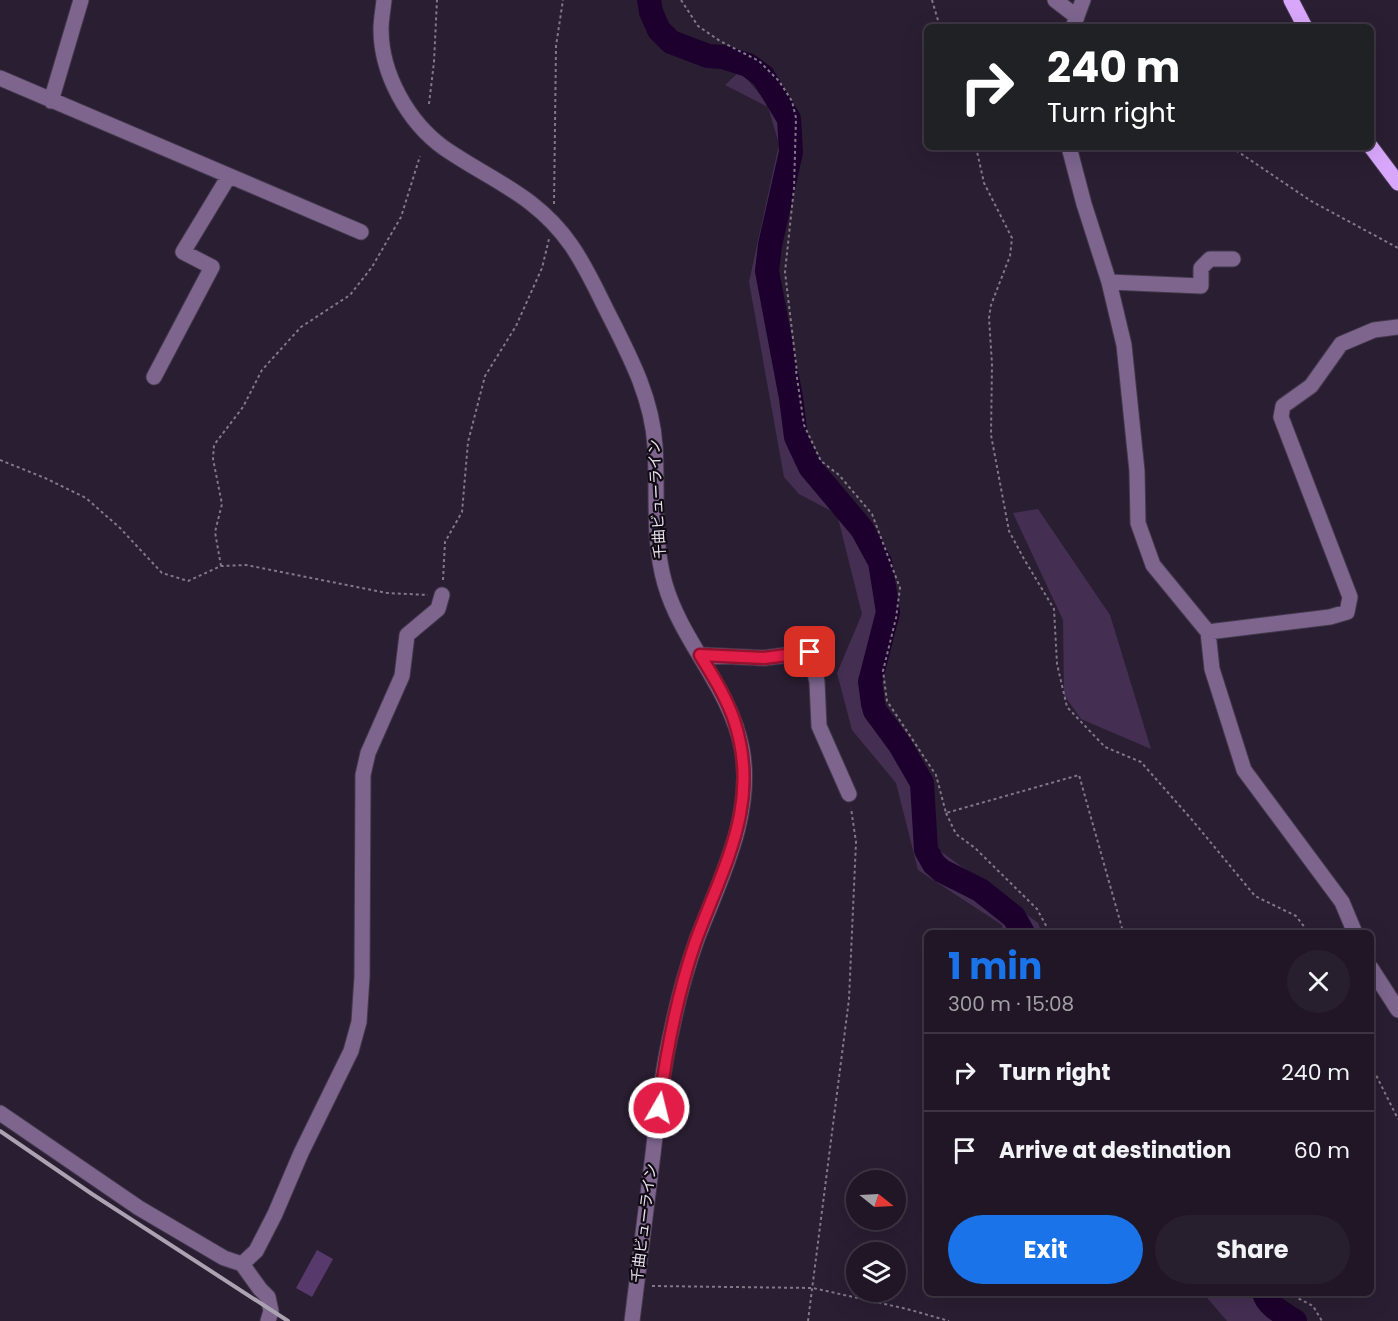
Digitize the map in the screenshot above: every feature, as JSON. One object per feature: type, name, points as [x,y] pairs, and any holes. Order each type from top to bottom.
[{"type":"main road","points":[[1291,0],[1303,24]]},
{"type":"main road","points":[[1373,150],[1398,183]]},
{"type":"street","points":[[51,101],[81,0]]},
{"type":"street","name":"千曲ビューライン","points":[[384,0],[381,30],[384,55],[403,103],[415,121],[441,145],[529,200],[553,220],[585,268],[634,366],[645,393],[652,420],[658,538],[661,567],[667,589],[734,718],[742,752],[742,810],[734,843],[692,955],[671,1030],[632,1321]]},
{"type":"street","points":[[1056,0],[1075,22],[1083,0]]},
{"type":"street","points":[[0,78],[361,232]]},
{"type":"street","points":[[1070,150],[1083,204],[1109,282],[1125,355],[1137,471],[1138,523],[1153,565],[1208,632],[1212,669],[1244,770],[1342,902],[1354,930]]},
{"type":"street","points":[[154,377],[212,267],[183,252],[230,176]]},
{"type":"street","points":[[1109,282],[1201,286],[1201,268],[1210,259],[1233,259]]},
{"type":"street","points":[[1208,632],[1330,617],[1347,612],[1350,597],[1281,417],[1283,406],[1311,386],[1341,344],[1374,330],[1398,327]]},
{"type":"street","points":[[242,1264],[256,1251],[261,1242],[351,1051],[359,1022],[362,977],[363,776],[368,753],[402,676],[407,635],[438,609],[442,595]]},
{"type":"street","points":[[700,655],[764,658],[810,652],[817,682],[819,726],[849,794]]},
{"type":"street","points":[[1374,973],[1398,1010]]},
{"type":"street","points":[[0,1113],[139,1208],[224,1258],[242,1264],[268,1296],[271,1311],[268,1321]]},
{"type":"path","points":[[429,104],[437,0]]},
{"type":"path","points":[[0,460],[87,498],[120,528],[162,573],[188,581],[221,566],[246,565],[387,593],[442,595],[445,542],[462,512],[468,442],[485,376],[516,326],[542,268],[553,220],[556,190],[556,46],[563,0]]},
{"type":"path","points":[[681,0],[698,26],[720,41],[759,61],[779,81],[792,101],[796,118],[794,188],[785,272],[804,425],[820,461],[839,475],[872,514],[900,588],[896,618],[883,671],[886,701],[936,775],[946,813],[956,834],[975,848],[1037,909],[1048,930]]},
{"type":"path","points":[[932,0],[939,24]]},
{"type":"path","points":[[977,150],[984,183],[1012,238],[1010,256],[991,305],[989,318],[992,364],[991,435],[1009,531],[1054,609],[1057,664],[1067,707],[1105,747],[1141,762],[1255,896],[1296,916],[1307,930]]},
{"type":"path","points":[[1235,150],[1311,201],[1398,248]]},
{"type":"path","points":[[221,566],[215,532],[222,504],[213,459],[214,445],[243,407],[262,370],[301,327],[350,295],[372,267],[401,217],[420,156]]},
{"type":"path","points":[[796,371],[798,375]]},
{"type":"path","points":[[946,813],[1079,774],[1122,928]]},
{"type":"path","points":[[808,1321],[849,999],[856,842],[849,794]]},
{"type":"path","points":[[1374,1071],[1398,1119]]},
{"type":"path","points":[[637,1286],[813,1288],[908,1309],[949,1321]]},
{"type":"path","points":[[1294,1296],[1313,1306],[1322,1321]]},
{"type":"shaded area","points":[[740,71],[782,120],[784,169],[763,280],[787,434],[829,488],[869,566],[883,622],[872,658],[868,709],[906,760],[916,781],[917,813],[939,850],[1038,923],[1041,930],[1003,930],[1002,925],[918,870],[896,783],[852,730],[837,673],[862,614],[837,514],[799,494],[784,477],[749,282],[779,144],[768,107],[725,85]]},
{"type":"shaded area","points":[[1038,509],[1110,615],[1151,749],[1081,719],[1064,695],[1063,620],[1013,513]]},
{"type":"shaded area","points":[[1206,1296],[1271,1296],[1285,1321],[1227,1321]]},
{"type":"building","points":[[317,1250],[333,1259],[312,1297],[296,1288]]},
{"type":"waterway","points":[[649,0],[651,12],[659,30],[671,42],[708,56],[723,57],[748,65],[763,76],[789,119],[791,152],[770,245],[767,271],[796,437],[810,467],[862,529],[880,562],[888,612],[870,682],[873,704],[875,711],[900,745],[922,783],[926,850],[934,864],[942,871],[980,890],[1014,917],[1021,930]]},
{"type":"waterway","points":[[1265,1296],[1272,1306],[1295,1321]]},
{"type":"railway","points":[[0,1131],[92,1194],[288,1321]]},
{"type":"route","points":[[659,1108],[671,1030],[681,988],[695,944],[734,843],[742,810],[744,781],[742,752],[734,718],[700,655],[764,658],[810,652]]}]
